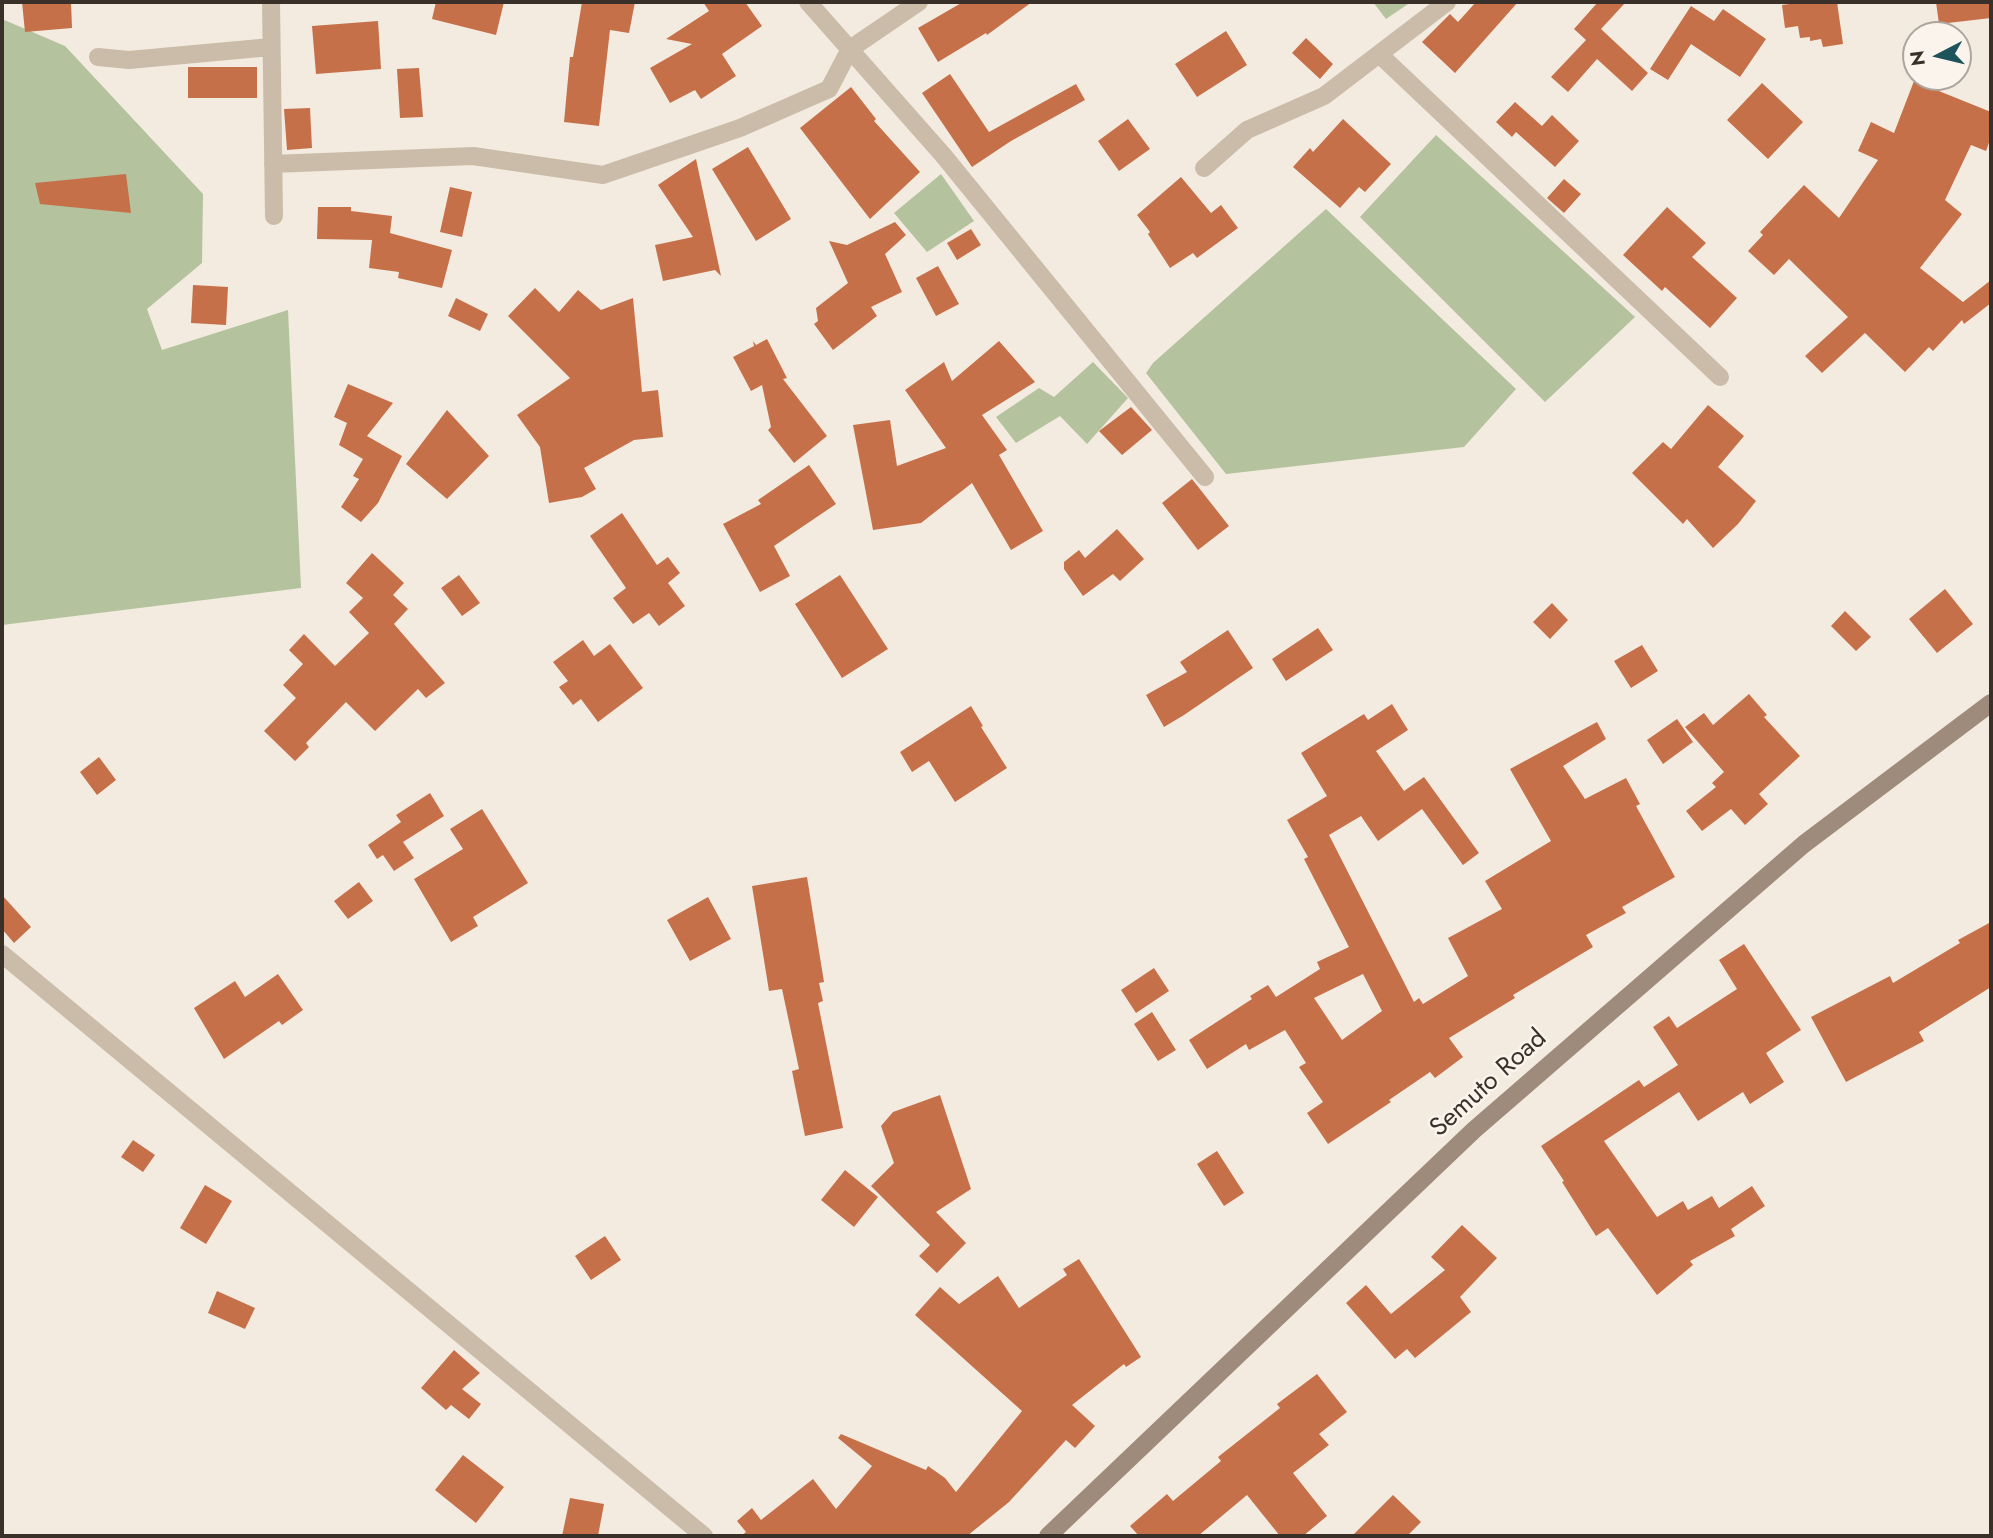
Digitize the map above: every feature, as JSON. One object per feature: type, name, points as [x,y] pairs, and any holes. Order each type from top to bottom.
[{"type":"main road","name":"Semuto Road","points":[[1048,1536],[1474,1130],[1804,844],[1991,703]]},
{"type":"street","points":[[271,2],[274,216]]},
{"type":"street","points":[[808,2],[943,155],[1205,477]]},
{"type":"street","points":[[273,164],[473,156],[603,175],[740,128],[829,89],[850,49],[919,2]]},
{"type":"street","points":[[1203,168],[1247,130],[1324,96],[1447,2]]},
{"type":"street","points":[[98,57],[129,60],[271,47]]},
{"type":"street","points":[[1379,54],[1720,376]]},
{"type":"street","points":[[2,954],[704,1536]]},
{"type":"green space","points":[[1373,2],[1411,2],[1386,19]]},
{"type":"green space","points":[[2,19],[65,46],[203,194],[202,263],[147,309],[162,350],[288,310],[301,588],[2,625]]},
{"type":"green space","points":[[1436,135],[1635,317],[1545,402],[1360,217]]},
{"type":"green space","points":[[941,174],[974,221],[927,252],[894,213]]},
{"type":"green space","points":[[1326,209],[1516,389],[1464,447],[1226,474],[1146,373],[1153,363]]},
{"type":"green space","points":[[1093,362],[1128,398],[1087,444],[1060,416],[1016,443],[996,417],[1039,388],[1054,397]]},
{"type":"building","points":[[22,2],[71,2],[72,28],[25,32]]},
{"type":"building","points":[[436,2],[504,2],[496,35],[432,19]]},
{"type":"building","points":[[582,2],[635,2],[629,33],[610,30],[599,126],[564,122],[570,57],[573,57]]},
{"type":"building","points":[[703,2],[745,2],[762,26],[722,54],[736,76],[701,99],[695,90],[670,103],[650,68],[692,44],[666,39],[709,11]]},
{"type":"building","points":[[963,2],[1032,2],[987,35],[986,33],[938,62],[918,28]]},
{"type":"building","points":[[1476,2],[1518,2],[1455,73],[1422,42],[1450,14],[1458,22]]},
{"type":"building","points":[[1598,2],[1626,2],[1601,29],[1648,73],[1632,91],[1597,59],[1568,92],[1551,77],[1586,40],[1574,29]]},
{"type":"building","points":[[1837,2],[1843,44],[1823,47],[1821,39],[1810,41],[1810,37],[1800,38],[1798,26],[1785,28],[1782,5]]},
{"type":"building","points":[[1936,2],[1991,2],[1991,18],[1939,21]]},
{"type":"building","points":[[1691,6],[1714,21],[1723,9],[1766,39],[1740,77],[1691,44],[1668,80],[1650,69]]},
{"type":"building","points":[[378,21],[381,69],[316,74],[312,26]]},
{"type":"building","points":[[1226,31],[1247,65],[1197,97],[1175,64]]},
{"type":"building","points":[[1306,38],[1333,64],[1320,79],[1292,53]]},
{"type":"building","points":[[188,67],[257,67],[257,98],[188,98]]},
{"type":"building","points":[[419,68],[423,117],[400,118],[397,69]]},
{"type":"building","points":[[950,74],[989,132],[1076,84],[1085,100],[1011,141],[972,167],[922,93]]},
{"type":"building","points":[[1762,83],[1803,122],[1768,159],[1727,120]]},
{"type":"building","points":[[851,87],[876,119],[874,121],[920,172],[870,219],[800,128]]},
{"type":"building","points":[[1910,91],[1939,91],[1991,112],[1991,137],[1986,151],[1971,145],[1945,200],[1962,214],[1920,268],[1963,302],[1991,280],[1991,303],[1964,324],[1962,320],[1933,351],[1929,347],[1905,372],[1865,333],[1822,373],[1805,356],[1848,317],[1789,259],[1774,275],[1748,251],[1763,235],[1760,232],[1804,185],[1839,218],[1878,160],[1858,151],[1871,122],[1894,133]]},
{"type":"building","points":[[1515,102],[1542,126],[1552,115],[1579,141],[1555,167],[1516,132],[1512,137],[1496,122]]},
{"type":"building","points":[[310,108],[312,148],[287,150],[284,109]]},
{"type":"building","points":[[1128,119],[1150,149],[1119,171],[1098,141]]},
{"type":"building","points":[[1343,119],[1391,164],[1365,192],[1359,187],[1340,208],[1293,167],[1310,148],[1313,152]]},
{"type":"building","points":[[748,147],[791,219],[756,241],[712,169]]},
{"type":"building","points":[[696,159],[721,276],[715,270],[663,281],[655,245],[693,237],[658,185]]},
{"type":"building","points":[[126,174],[131,213],[40,204],[35,183]]},
{"type":"building","points":[[1181,177],[1211,213],[1221,205],[1238,228],[1197,258],[1193,253],[1170,268],[1137,215]]},
{"type":"building","points":[[1564,179],[1581,194],[1564,213],[1547,198]]},
{"type":"building","points":[[450,187],[472,192],[462,237],[440,232]]},
{"type":"building","points":[[318,207],[351,207],[351,211],[392,216],[390,233],[452,250],[442,288],[398,278],[399,272],[369,268],[372,240],[317,239]]},
{"type":"building","points":[[1667,207],[1706,243],[1692,257],[1737,298],[1710,328],[1665,287],[1662,291],[1623,255]]},
{"type":"building","points":[[895,222],[906,235],[885,254],[902,292],[871,307],[877,316],[833,350],[814,324],[818,321],[816,308],[848,283],[829,241],[847,245]]},
{"type":"building","points":[[971,229],[981,245],[957,260],[947,243]]},
{"type":"building","points":[[938,266],[959,304],[936,316],[916,278]]},
{"type":"building","points":[[193,285],[228,287],[226,325],[191,323]]},
{"type":"building","points":[[535,288],[559,312],[578,290],[601,310],[633,298],[642,392],[658,390],[663,437],[634,440],[584,468],[596,489],[582,497],[549,503],[540,447],[517,415],[570,378],[508,316]]},
{"type":"building","points":[[456,298],[488,314],[480,331],[448,316]]},
{"type":"building","points":[[767,339],[787,378],[783,379],[827,436],[794,463],[768,430],[771,427],[762,385],[751,391],[733,357],[754,346],[753,341],[756,345]]},
{"type":"building","points":[[999,341],[1035,382],[982,415],[1007,450],[999,455],[1043,531],[1011,550],[972,483],[921,523],[873,530],[853,425],[890,420],[897,466],[946,448],[905,390],[944,362],[952,381]]},
{"type":"building","points":[[348,384],[393,403],[367,436],[402,456],[378,503],[361,522],[341,507],[359,479],[353,476],[363,459],[339,445],[347,423],[334,417]]},
{"type":"building","points":[[1708,405],[1744,436],[1718,467],[1756,501],[1738,524],[1713,548],[1687,519],[1683,524],[1632,473],[1663,442],[1671,449]]},
{"type":"building","points":[[1131,407],[1152,430],[1122,455],[1099,431]]},
{"type":"building","points":[[447,410],[489,456],[447,499],[406,464]]},
{"type":"building","points":[[809,465],[836,504],[774,546],[790,576],[760,592],[723,524],[761,504],[758,500]]},
{"type":"building","points":[[1192,479],[1229,526],[1198,550],[1162,503]]},
{"type":"building","points":[[622,513],[657,565],[668,557],[680,573],[668,583],[685,606],[659,626],[649,613],[633,624],[613,598],[626,588],[590,536]]},
{"type":"building","points":[[1117,529],[1144,559],[1120,581],[1113,574],[1083,596],[1064,569],[1064,562],[1079,550],[1085,558]]},
{"type":"building","points":[[372,553],[404,583],[393,595],[408,609],[394,624],[445,683],[426,698],[418,689],[375,731],[346,702],[306,743],[309,747],[295,761],[264,731],[296,698],[283,685],[303,664],[289,650],[304,634],[335,666],[369,633],[349,612],[363,598],[346,583]]},
{"type":"building","points":[[459,575],[480,603],[462,616],[441,588]]},
{"type":"building","points":[[840,575],[888,649],[842,678],[795,604]]},
{"type":"building","points":[[1945,589],[1973,624],[1937,653],[1909,619]]},
{"type":"building","points":[[1552,603],[1568,620],[1550,639],[1533,622]]},
{"type":"building","points":[[1845,611],[1871,637],[1856,651],[1831,626]]},
{"type":"building","points":[[1318,628],[1333,650],[1286,681],[1272,659]]},
{"type":"building","points":[[1228,630],[1253,668],[1164,727],[1146,695],[1187,672],[1180,662]]},
{"type":"building","points":[[583,640],[594,656],[610,644],[643,688],[598,722],[581,699],[573,705],[559,687],[568,681],[553,662]]},
{"type":"building","points":[[1642,645],[1658,671],[1631,688],[1614,661]]},
{"type":"building","points":[[1749,694],[1767,715],[1764,717],[1800,756],[1759,794],[1768,804],[1745,825],[1731,809],[1702,831],[1686,811],[1716,787],[1712,783],[1724,772],[1685,727],[1704,713],[1713,725]]},
{"type":"building","points":[[1392,704],[1408,730],[1376,751],[1404,791],[1424,777],[1479,853],[1463,865],[1422,809],[1378,841],[1361,816],[1329,835],[1414,1002],[1419,998],[1423,1004],[1468,976],[1448,938],[1502,909],[1485,881],[1551,841],[1510,769],[1597,722],[1606,739],[1563,766],[1585,799],[1626,778],[1640,804],[1636,806],[1675,877],[1622,907],[1626,913],[1586,935],[1593,947],[1513,995],[1515,998],[1449,1038],[1463,1057],[1435,1078],[1430,1072],[1328,1144],[1307,1113],[1323,1102],[1299,1067],[1306,1063],[1285,1030],[1249,1050],[1246,1044],[1207,1069],[1189,1040],[1252,999],[1250,996],[1268,985],[1276,997],[1320,969],[1317,962],[1349,947],[1304,859],[1308,857],[1287,820],[1327,796],[1301,753],[1364,714],[1368,720]],"holes":[[[1363,974],[1382,1011],[1342,1040],[1314,998]]]},
{"type":"building","points":[[971,706],[1007,768],[955,802],[929,761],[912,772],[900,752]]},
{"type":"building","points":[[1677,719],[1693,742],[1663,764],[1647,740]]},
{"type":"building","points":[[99,757],[116,780],[97,795],[80,772]]},
{"type":"building","points":[[430,793],[444,816],[403,842],[414,858],[394,871],[383,855],[377,859],[368,845],[401,822],[396,815]]},
{"type":"building","points":[[482,809],[528,883],[473,917],[478,926],[451,942],[414,879],[463,849],[450,829]]},
{"type":"building","points":[[807,877],[824,982],[819,983],[823,1001],[818,1003],[843,1128],[805,1136],[792,1071],[799,1069],[782,989],[769,991],[752,886]]},
{"type":"building","points":[[359,882],[373,901],[348,919],[334,901]]},
{"type":"building","points":[[2,895],[31,927],[14,943],[2,929]]},
{"type":"building","points":[[708,897],[731,939],[690,961],[667,920]]},
{"type":"building","points":[[1991,922],[1991,987],[1919,1032],[1924,1041],[1846,1082],[1811,1017],[1890,976],[1893,983],[1960,943],[1958,940]]},
{"type":"building","points":[[1744,944],[1801,1030],[1766,1053],[1784,1082],[1750,1104],[1743,1092],[1698,1121],[1679,1092],[1604,1141],[1657,1217],[1683,1201],[1688,1210],[1712,1196],[1719,1208],[1752,1186],[1765,1206],[1731,1229],[1735,1236],[1690,1261],[1693,1265],[1657,1295],[1608,1228],[1596,1236],[1541,1146],[1639,1080],[1644,1087],[1678,1065],[1653,1027],[1669,1016],[1677,1028],[1737,989],[1719,960]]},
{"type":"building","points":[[1154,968],[1169,991],[1136,1013],[1121,990]]},
{"type":"building","points":[[278,974],[303,1010],[282,1025],[279,1021],[224,1059],[194,1008],[235,981],[245,997]]},
{"type":"building","points":[[1152,1012],[1176,1050],[1158,1061],[1134,1024]]},
{"type":"building","points":[[940,1095],[971,1189],[936,1212],[966,1243],[937,1273],[919,1256],[930,1245],[871,1186],[894,1163],[881,1126],[893,1112]]},
{"type":"building","points":[[133,1140],[155,1155],[143,1172],[121,1157]]},
{"type":"building","points":[[1217,1151],[1244,1193],[1224,1206],[1197,1164]]},
{"type":"building","points":[[845,1170],[878,1197],[854,1227],[821,1200]]},
{"type":"building","points":[[205,1185],[232,1201],[206,1244],[180,1228]]},
{"type":"building","points":[[1462,1225],[1497,1258],[1460,1297],[1471,1312],[1415,1358],[1407,1349],[1395,1359],[1346,1303],[1366,1285],[1391,1314],[1445,1270],[1431,1257]]},
{"type":"building","points":[[605,1236],[621,1260],[591,1280],[575,1256]]},
{"type":"building","points":[[1079,1259],[1141,1357],[1126,1367],[1124,1364],[1072,1405],[1095,1426],[1075,1448],[1066,1440],[1009,1502],[967,1536],[741,1536],[746,1532],[737,1521],[752,1508],[761,1520],[813,1479],[836,1509],[872,1466],[838,1438],[841,1434],[926,1470],[928,1466],[945,1478],[956,1492],[1022,1411],[915,1315],[940,1287],[959,1304],[998,1276],[1019,1308],[1067,1275],[1063,1269]]},
{"type":"building","points":[[217,1291],[255,1308],[245,1329],[208,1313]]},
{"type":"building","points":[[454,1350],[480,1373],[462,1389],[481,1404],[469,1419],[451,1405],[446,1410],[421,1388]]},
{"type":"building","points":[[1317,1374],[1347,1412],[1319,1434],[1329,1445],[1293,1473],[1327,1516],[1303,1536],[1280,1536],[1247,1495],[1198,1536],[1139,1536],[1130,1526],[1167,1494],[1173,1501],[1221,1461],[1218,1457],[1280,1408],[1277,1404]]},
{"type":"building","points":[[463,1455],[504,1487],[476,1523],[435,1490]]},
{"type":"building","points":[[1393,1495],[1421,1522],[1407,1536],[1352,1536]]},
{"type":"building","points":[[570,1498],[604,1504],[598,1536],[562,1536]]}]
